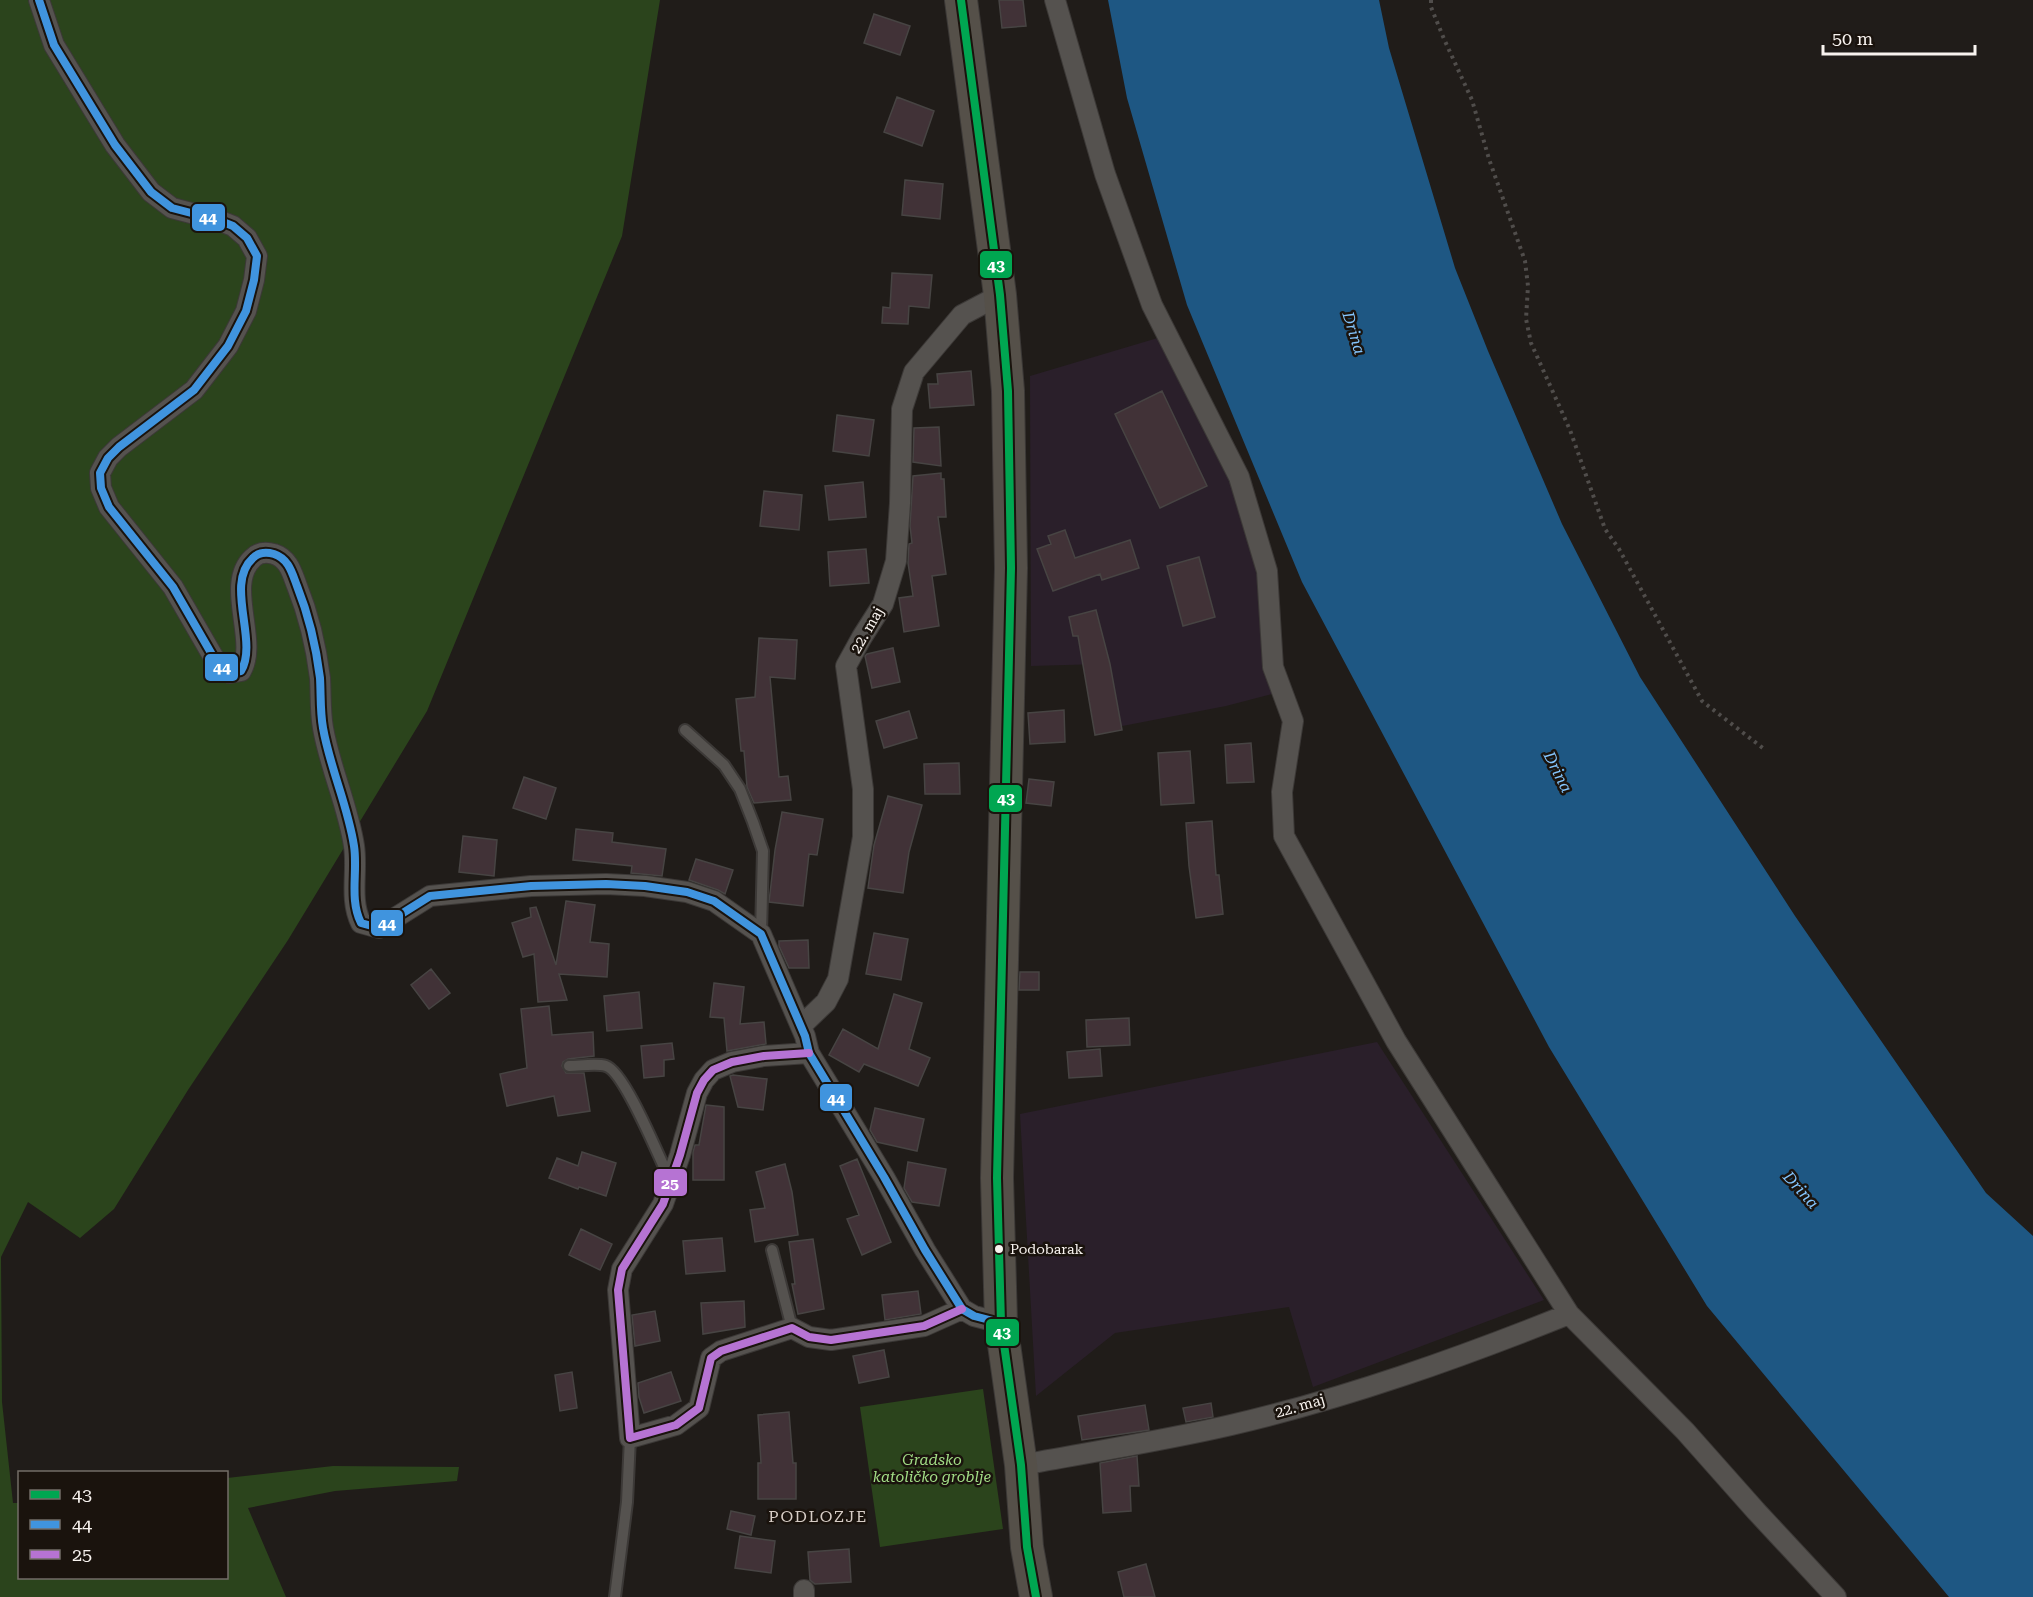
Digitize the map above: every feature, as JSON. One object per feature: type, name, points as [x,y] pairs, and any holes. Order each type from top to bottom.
[{"type":"main road","points":[[961,0],[999,295],[1008,391],[1011,568],[997,1166],[1001,1323],[1021,1465],[1027,1546],[1036,1597]]},
{"type":"street","points":[[39,0],[54,45],[115,145],[151,192],[172,208],[233,226],[247,238],[257,256],[246,311],[228,346],[194,390],[169,411],[131,437],[108,458],[100,472],[101,488],[109,507],[172,587],[218,665],[230,673],[241,671],[246,663],[242,589],[243,574],[248,564],[254,556],[267,552],[288,564],[308,613],[315,646],[323,728],[355,849],[357,915],[361,923],[379,928],[430,896],[531,886],[645,886],[687,892],[714,901],[761,934],[801,1026],[810,1053],[925,1251],[962,1309],[974,1316],[1001,1323]]},
{"type":"street","points":[[1055,0],[1105,174],[1152,305],[1239,477],[1267,571],[1273,667],[1293,721],[1282,792],[1284,836],[1396,1041],[1569,1314],[1685,1431],[1756,1512],[1836,1597]]},
{"type":"street","name":"22. maj","points":[[801,1026],[826,1002],[838,979],[863,837],[863,789],[846,666],[883,604],[896,561],[902,409],[914,372],[962,315],[999,295]]},
{"type":"street","points":[[810,1053],[764,1056],[732,1062],[713,1070],[697,1093],[680,1155],[663,1204],[622,1269],[618,1290],[630,1438],[676,1425],[699,1408],[711,1358],[721,1351],[792,1328],[809,1337],[831,1340],[924,1326],[962,1309]]},
{"type":"street","name":"22. maj","points":[[1021,1465],[1229,1425],[1279,1413],[1377,1384],[1504,1340],[1569,1314]]},
{"type":"lane","points":[[685,730],[724,765],[740,789],[753,822],[763,851],[761,934]]},
{"type":"lane","points":[[569,1066],[607,1066],[616,1074],[633,1100],[670,1180]]},
{"type":"lane","points":[[772,1250],[792,1328]]},
{"type":"lane","points":[[615,1597],[627,1502],[630,1438]]},
{"type":"path","points":[[1431,0],[1431,7],[1444,39],[1472,100],[1489,159],[1525,261],[1528,286],[1526,320],[1531,343],[1570,430],[1605,529],[1619,549],[1702,701],[1764,749]]},
{"type":"shaded area","points":[[1161,337],[1227,467],[1256,558],[1266,666],[1272,694],[1226,706],[1112,728],[1101,664],[1031,666],[1030,376]]},
{"type":"shaded area","points":[[1377,1042],[1544,1300],[1313,1387],[1289,1307],[1115,1333],[1036,1396],[1020,1114]]},
{"type":"green space","points":[[0,0],[660,0],[622,236],[427,711],[288,940],[188,1090],[114,1209],[80,1238],[28,1202],[1,1257],[2,1402],[13,1503],[18,1503],[18,1579],[228,1579],[228,1478],[333,1466],[459,1467],[457,1481],[335,1491],[248,1508],[286,1597],[0,1597]]},
{"type":"green space","name":"Gradsko katoličko groblje","points":[[983,1389],[1003,1529],[880,1547],[860,1407]]},
{"type":"water","name":"Drina","points":[[1108,0],[1379,0],[1389,48],[1455,268],[1562,524],[1640,677],[1795,916],[1986,1193],[2033,1236],[2033,1597],[1949,1597],[1707,1306],[1549,1047],[1302,582],[1187,305],[1127,98]]},
{"type":"building","points":[[999,0],[1023,0],[1026,26],[1002,28]]},
{"type":"building","points":[[874,14],[910,26],[900,55],[864,43]]},
{"type":"building","points":[[897,97],[934,111],[922,146],[884,132]]},
{"type":"building","points":[[905,180],[943,184],[940,219],[902,215]]},
{"type":"building","points":[[892,273],[932,275],[929,308],[909,306],[908,324],[882,323],[883,307],[890,308]]},
{"type":"building","points":[[971,371],[974,405],[930,408],[928,384],[938,384],[937,374]]},
{"type":"building","points":[[1162,391],[1207,486],[1160,508],[1115,414]]},
{"type":"building","points":[[837,415],[874,420],[869,456],[833,451]]},
{"type":"building","points":[[939,427],[941,466],[913,462],[914,428]]},
{"type":"building","points":[[941,473],[941,479],[944,479],[946,517],[938,517],[946,574],[932,576],[939,626],[904,632],[899,598],[913,596],[908,563],[909,544],[912,543],[910,526],[913,476]]},
{"type":"building","points":[[863,482],[866,517],[829,520],[825,486]]},
{"type":"building","points":[[764,491],[802,495],[799,530],[760,526]]},
{"type":"building","points":[[1065,530],[1075,558],[1130,540],[1139,568],[1102,580],[1100,574],[1053,591],[1037,549],[1051,544],[1048,536]]},
{"type":"building","points":[[866,549],[869,583],[830,586],[828,552]]},
{"type":"building","points":[[1199,557],[1215,617],[1183,626],[1167,566]]},
{"type":"building","points":[[1096,610],[1110,664],[1122,730],[1095,735],[1078,636],[1073,636],[1069,617]]},
{"type":"building","points":[[759,638],[797,640],[795,679],[770,677],[779,777],[788,776],[791,800],[754,803],[747,787],[736,699],[755,697]]},
{"type":"building","points":[[893,648],[900,682],[872,688],[865,656]]},
{"type":"building","points":[[1064,710],[1065,742],[1030,744],[1028,713]]},
{"type":"building","points":[[909,711],[917,738],[884,748],[876,721]]},
{"type":"building","points":[[1251,743],[1254,782],[1227,783],[1225,745]]},
{"type":"building","points":[[1190,751],[1194,803],[1161,805],[1158,753]]},
{"type":"building","points":[[959,763],[960,794],[925,794],[924,764]]},
{"type":"building","points":[[524,777],[556,788],[546,819],[513,808]]},
{"type":"building","points":[[1029,779],[1054,782],[1051,806],[1026,803]]},
{"type":"building","points":[[888,796],[922,805],[909,852],[903,893],[868,888],[874,845]]},
{"type":"building","points":[[782,812],[823,819],[817,855],[809,854],[803,906],[769,902]]},
{"type":"building","points":[[1212,821],[1216,875],[1219,875],[1223,914],[1196,918],[1186,823]]},
{"type":"building","points":[[576,829],[613,833],[612,842],[666,849],[662,876],[631,873],[632,866],[573,860]]},
{"type":"building","points":[[463,836],[497,840],[494,876],[459,872]]},
{"type":"building","points":[[696,859],[733,870],[725,894],[689,880]]},
{"type":"building","points":[[566,901],[595,905],[590,942],[609,944],[607,977],[559,974],[567,1000],[538,1002],[534,954],[523,957],[512,923],[531,917],[530,908],[536,907],[556,965]]},
{"type":"building","points":[[874,933],[908,939],[901,980],[866,974]]},
{"type":"building","points":[[808,940],[809,968],[789,968],[779,941]]},
{"type":"building","points":[[431,969],[450,993],[429,1009],[411,985]]},
{"type":"building","points":[[1020,972],[1039,972],[1039,990],[1019,990]]},
{"type":"building","points":[[714,983],[744,987],[740,1024],[764,1022],[766,1044],[727,1051],[724,1018],[710,1017]]},
{"type":"building","points":[[639,992],[642,1028],[607,1031],[604,996]]},
{"type":"building","points":[[894,994],[922,1003],[909,1049],[930,1058],[918,1086],[864,1064],[859,1072],[829,1055],[843,1029],[878,1049]]},
{"type":"building","points":[[549,1006],[552,1035],[593,1032],[594,1056],[568,1059],[563,1062],[562,1066],[566,1073],[584,1073],[590,1111],[558,1116],[554,1096],[507,1106],[500,1074],[527,1068],[521,1009]]},
{"type":"building","points":[[1129,1018],[1130,1045],[1087,1047],[1086,1020]]},
{"type":"building","points":[[672,1043],[674,1059],[664,1060],[664,1076],[644,1078],[641,1046]]},
{"type":"building","points":[[1100,1049],[1102,1076],[1069,1078],[1067,1052]]},
{"type":"building","points":[[730,1076],[767,1079],[763,1110],[738,1107]]},
{"type":"building","points":[[706,1105],[724,1107],[724,1180],[693,1180],[693,1152],[695,1145],[699,1145]]},
{"type":"building","points":[[875,1108],[924,1119],[917,1151],[877,1142],[870,1130]]},
{"type":"building","points":[[582,1152],[616,1163],[606,1196],[549,1178],[557,1158],[578,1166]]},
{"type":"building","points":[[857,1159],[891,1242],[862,1255],[847,1219],[859,1215],[840,1166]]},
{"type":"building","points":[[908,1162],[946,1169],[939,1206],[912,1202],[904,1188]]},
{"type":"building","points":[[785,1164],[792,1192],[798,1235],[755,1242],[750,1210],[765,1208],[756,1172]]},
{"type":"building","points":[[581,1229],[612,1244],[600,1270],[569,1255]]},
{"type":"building","points":[[722,1238],[725,1271],[686,1274],[683,1241]]},
{"type":"building","points":[[813,1239],[824,1309],[798,1314],[792,1284],[795,1284],[789,1242]]},
{"type":"building","points":[[918,1291],[921,1314],[885,1320],[882,1295]]},
{"type":"building","points":[[744,1301],[745,1327],[703,1334],[701,1303]]},
{"type":"building","points":[[655,1311],[660,1341],[635,1346],[632,1315]]},
{"type":"building","points":[[884,1350],[889,1377],[859,1383],[853,1356]]},
{"type":"building","points":[[572,1372],[577,1408],[560,1411],[555,1375]]},
{"type":"building","points":[[671,1372],[681,1401],[644,1413],[638,1383]]},
{"type":"building","points":[[1211,1403],[1213,1417],[1186,1422],[1183,1408]]},
{"type":"building","points":[[1145,1405],[1149,1430],[1082,1440],[1078,1416]]},
{"type":"building","points":[[789,1412],[793,1463],[796,1463],[796,1499],[758,1499],[758,1463],[761,1463],[758,1415]]},
{"type":"building","points":[[1137,1456],[1139,1486],[1130,1486],[1131,1511],[1103,1513],[1100,1463]]},
{"type":"building","points":[[731,1511],[755,1516],[751,1535],[727,1529]]},
{"type":"building","points":[[740,1536],[775,1541],[771,1573],[735,1568]]},
{"type":"building","points":[[849,1549],[851,1582],[815,1584],[810,1580],[808,1552]]},
{"type":"building","points":[[1146,1564],[1155,1597],[1124,1597],[1118,1572]]},
{"type":"transit line","name":"44","points":[[39,0],[54,45],[115,145],[151,192],[172,208],[233,226],[247,238],[257,256],[246,311],[228,346],[194,390],[119,447],[108,458],[100,473],[101,488],[109,507],[173,587],[218,665],[230,673],[241,671],[245,659],[246,644],[241,597],[241,582],[245,569],[255,556],[266,553],[279,556],[289,567],[305,609],[314,643],[320,678],[323,728],[348,816],[354,846],[355,904],[361,923],[379,928],[430,896],[531,886],[606,884],[645,886],[687,892],[714,901],[761,934],[805,1036],[809,1053],[962,1309],[974,1316],[1001,1323]]},
{"type":"transit line","name":"43","points":[[961,0],[1000,295],[1008,391],[1011,568],[997,1178],[1001,1323],[1021,1465],[1027,1547],[1036,1597]]},
{"type":"transit line","name":"25","points":[[809,1053],[764,1056],[732,1062],[713,1070],[697,1093],[680,1155],[663,1204],[622,1269],[618,1290],[630,1438],[676,1425],[699,1408],[711,1358],[721,1351],[792,1328],[809,1337],[831,1340],[924,1326],[962,1309]]},
{"type":"place","name":"Podobarak","points":[[999,1249]]},
{"type":"district","name":"PODLOZJE","points":[[818,1516]]}]
